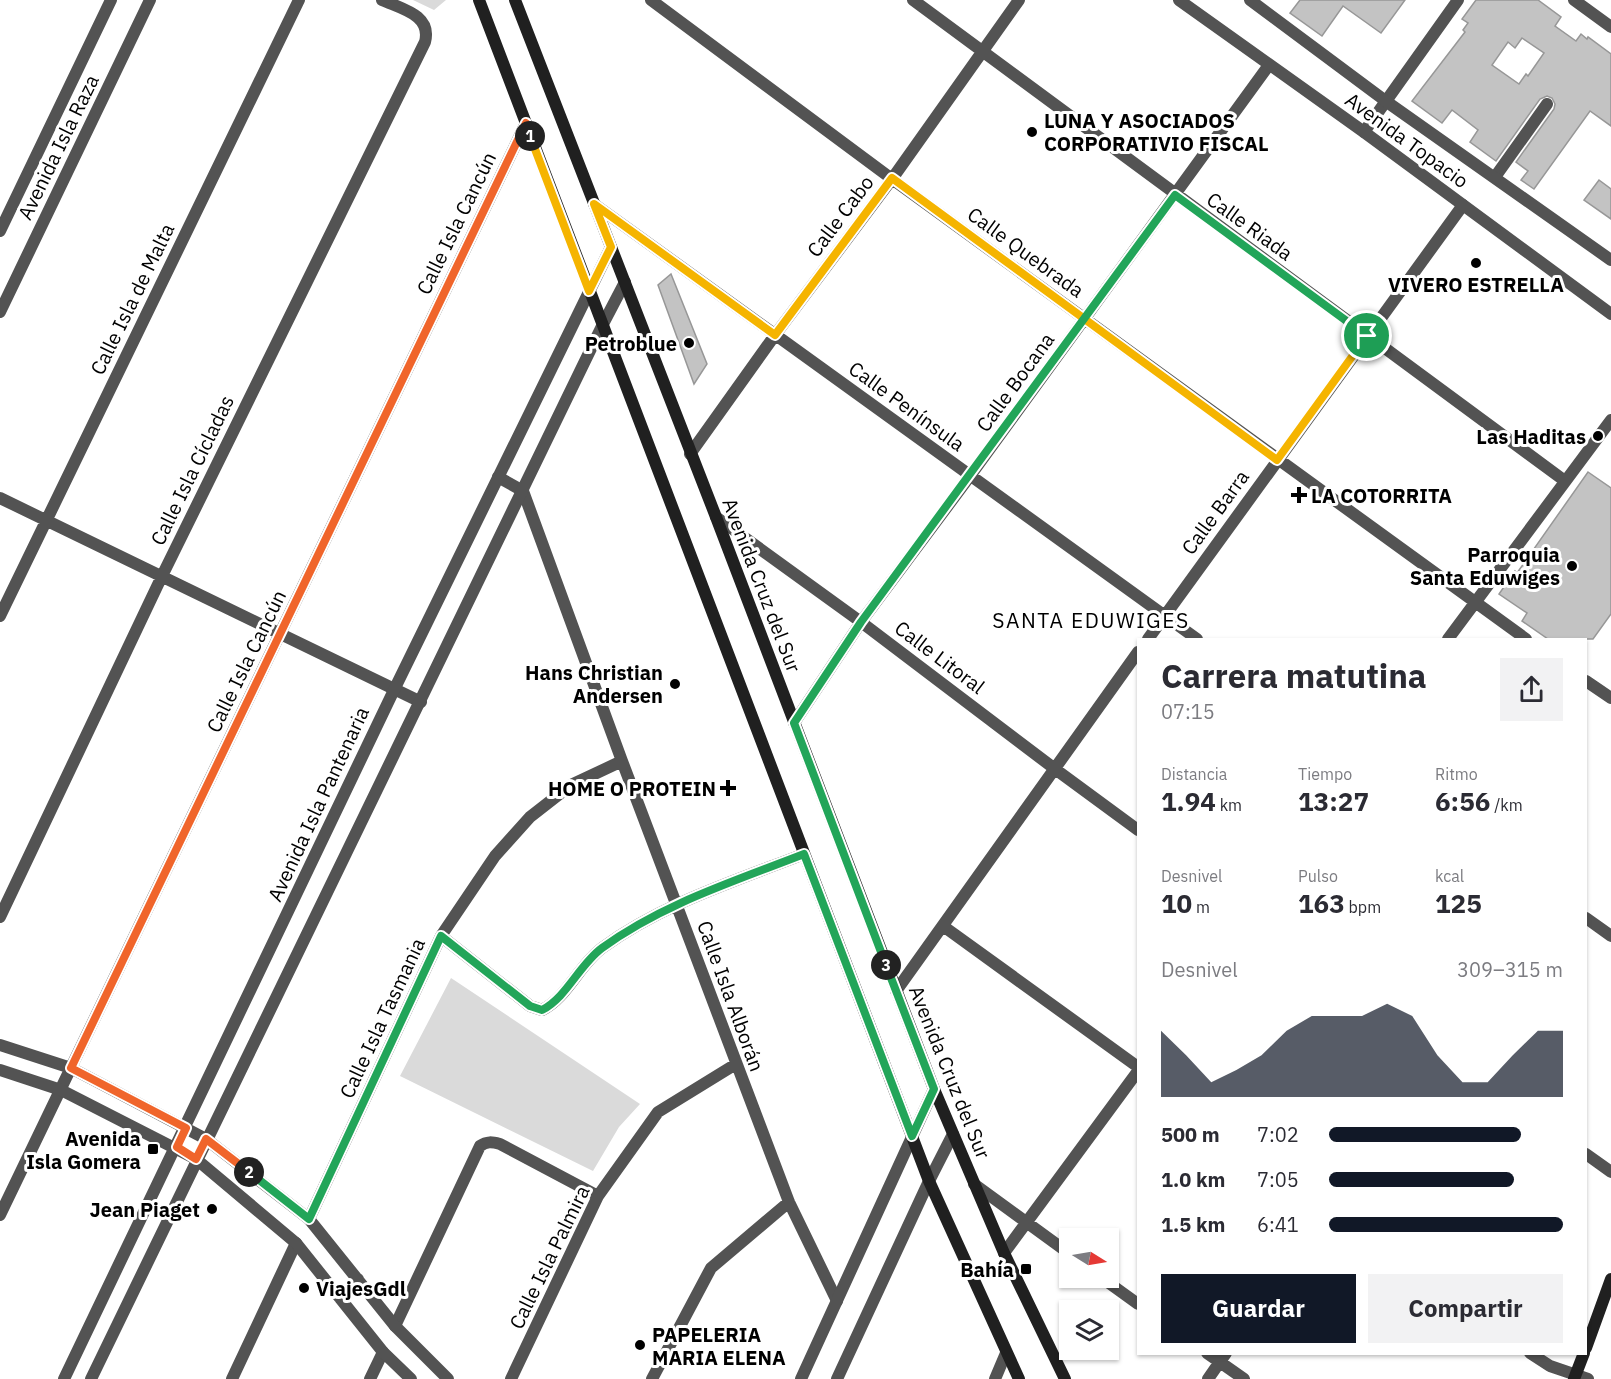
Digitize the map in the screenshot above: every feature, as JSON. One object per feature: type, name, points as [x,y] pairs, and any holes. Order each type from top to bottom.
[{"type":"main road","points":[[479,0],[929,1181],[1019,1379]]},
{"type":"main road","name":"Avenida Cruz del Sur","points":[[514,0],[716,517],[934,1089],[1004,1253],[1065,1379]]},
{"type":"main road","points":[[1587,1345],[1611,1279]]},
{"type":"main road","points":[[1575,1377],[1583,1355]]},
{"type":"street","name":"Avenida Isla Raza","points":[[0,231],[111,0]]},
{"type":"street","name":"Avenida Isla Raza","points":[[0,312],[150,0]]},
{"type":"street","name":"Calle Isla de Malta","points":[[0,616],[299,0]]},
{"type":"street","name":"Calle Isla Cícladas","points":[[0,917],[162,576],[425,42],[426,27],[419,17],[382,0]]},
{"type":"street","name":"Calle Quebrada","points":[[651,0],[1277,460],[1525,638]]},
{"type":"street","name":"Calle Riada","points":[[913,0],[1565,481]]},
{"type":"street","name":"Calle Cabo","points":[[690,454],[1019,0]]},
{"type":"street","name":"Avenida Topacio","points":[[1179,0],[1364,132],[1611,314]]},
{"type":"street","name":"Avenida Topacio","points":[[1250,0],[1387,102],[1611,260]]},
{"type":"street","points":[[1364,132],[1458,0]]},
{"type":"street","points":[[1574,0],[1611,27]]},
{"type":"street","name":"Calle Bocana","points":[[794,723],[861,622],[970,476],[1269,64]]},
{"type":"street","points":[[1495,177],[1547,104]]},
{"type":"street","name":"Calle Isla Cancún","points":[[0,1215],[526,123]]},
{"type":"street","name":"Calle Península","points":[[594,204],[1196,638]]},
{"type":"street","name":"Calle Barra","points":[[1149,638],[1463,205]]},
{"type":"street","name":"Avenida Isla Pantenaria","points":[[64,1379],[394,690],[611,247]]},
{"type":"street","points":[[91,1379],[196,1159],[625,282]]},
{"type":"street","points":[[1449,638],[1611,420]]},
{"type":"street","points":[[498,477],[523,491]]},
{"type":"street","name":"Calle Isla Alborán","points":[[523,491],[622,761],[789,1202],[837,1301]]},
{"type":"street","points":[[0,498],[421,702]]},
{"type":"street","name":"Calle Litoral","points":[[716,517],[861,622],[1137,829]]},
{"type":"street","points":[[896,991],[1137,653]]},
{"type":"street","points":[[1587,682],[1611,698]]},
{"type":"street","name":"Calle Isla Tasmania","points":[[309,1219],[441,936],[495,856],[530,817],[572,785],[622,761]]},
{"type":"street","points":[[441,936],[530,1006],[542,1010],[553,1003],[600,950],[638,924],[676,904],[804,854]]},
{"type":"street","points":[[1587,919],[1611,936]]},
{"type":"street","points":[[943,926],[1137,1068]]},
{"type":"street","points":[[0,1045],[71,1068],[206,1139],[309,1219],[395,1326],[448,1379]]},
{"type":"street","name":"Calle Isla Palmira","points":[[511,1379],[598,1196],[658,1112],[736,1064]]},
{"type":"street","points":[[0,1070],[61,1090],[177,1147],[196,1159],[296,1243],[383,1352],[411,1379]]},
{"type":"street","points":[[1004,1253],[1137,1070]]},
{"type":"street","points":[[801,1379],[934,1089]]},
{"type":"street","points":[[837,1379],[953,1134]]},
{"type":"street","points":[[395,1326],[480,1146],[488,1142],[500,1144],[598,1196]]},
{"type":"street","points":[[1587,1155],[1611,1172]]},
{"type":"street","points":[[974,1184],[1059,1246]]},
{"type":"street","points":[[652,1379],[711,1268],[789,1202]]},
{"type":"street","points":[[232,1379],[296,1243]]},
{"type":"street","points":[[340,1298],[357,1279]]},
{"type":"street","points":[[1116,1288],[1137,1303]]},
{"type":"street","points":[[370,1379],[383,1352]]},
{"type":"street","points":[[995,1379],[1006,1353]]},
{"type":"street","points":[[1533,1355],[1550,1366],[1575,1377],[1588,1379]]},
{"type":"street","points":[[1208,1379],[1223,1358],[1244,1379]]},
{"type":"shaded area","points":[[413,0],[446,0],[434,10]]},
{"type":"shaded area","points":[[451,978],[640,1104],[619,1127],[593,1171],[400,1076]]},
{"type":"building","points":[[1300,0],[1405,0],[1381,33],[1343,6],[1322,36],[1290,13]]},
{"type":"building","points":[[1476,0],[1538,0],[1561,17],[1555,26],[1576,41],[1581,34],[1587,39],[1588,37],[1611,54],[1611,126],[1590,111],[1534,189],[1521,180],[1528,171],[1516,162],[1554,109],[1555,104],[1552,98],[1547,96],[1540,99],[1496,161],[1470,142],[1478,130],[1452,110],[1442,123],[1412,101],[1465,32],[1463,30],[1468,23],[1462,19]],"holes":[[[1522,38],[1544,53],[1528,76],[1526,74],[1519,84],[1492,65],[1508,42],[1515,48]]]},
{"type":"building","points":[[1599,180],[1611,189],[1611,219],[1584,200]]},
{"type":"building","name":"Petroblue","points":[[671,274],[707,364],[694,384],[658,285]]},
{"type":"building","name":"Parroquia Santa Eduwiges","points":[[1588,472],[1611,488],[1611,614],[1593,639],[1547,638],[1522,621],[1527,613],[1499,594],[1515,571],[1517,573]]},
{"type":"place","name":"LUNA Y ASOCIADOS CORPORATIVIO FISCAL","points":[[1032,132]]},
{"type":"place","name":"VIVERO ESTRELLA","points":[[1476,263]]},
{"type":"place","name":"Petroblue","points":[[689,343]]},
{"type":"place","name":"Las Haditas","points":[[1598,436]]},
{"type":"place","name":"LA COTORRITA","points":[[1299,495]]},
{"type":"place","name":"Parroquia Santa Eduwiges","points":[[1572,566]]},
{"type":"place","name":"Hans Christian Andersen","points":[[675,684]]},
{"type":"place","name":"HOME O PROTEIN","points":[[728,788]]},
{"type":"place","name":"Avenida Isla Gomera","points":[[153,1149]]},
{"type":"place","name":"Jean Piaget","points":[[212,1209]]},
{"type":"place","name":"Bahía","points":[[1026,1269]]},
{"type":"place","name":"ViajesGdl","points":[[304,1288]]},
{"type":"place","name":"PAPELERIA MARIA ELENA","points":[[640,1345]]},
{"type":"district","name":"SANTA EDUWIGES","points":[[1091,620]]},
{"type":"route","points":[[1367,336],[1175,195],[1084,319],[1046,371],[970,476],[861,622],[794,723],[934,1089],[912,1136],[804,854],[676,904],[638,924],[600,950],[553,1003],[542,1010],[530,1006],[441,936],[309,1219],[206,1139],[196,1159],[177,1147],[186,1128],[71,1068],[526,123],[589,291],[611,247],[594,204],[775,335],[892,178],[1084,319],[1277,460],[1367,336]]}]
